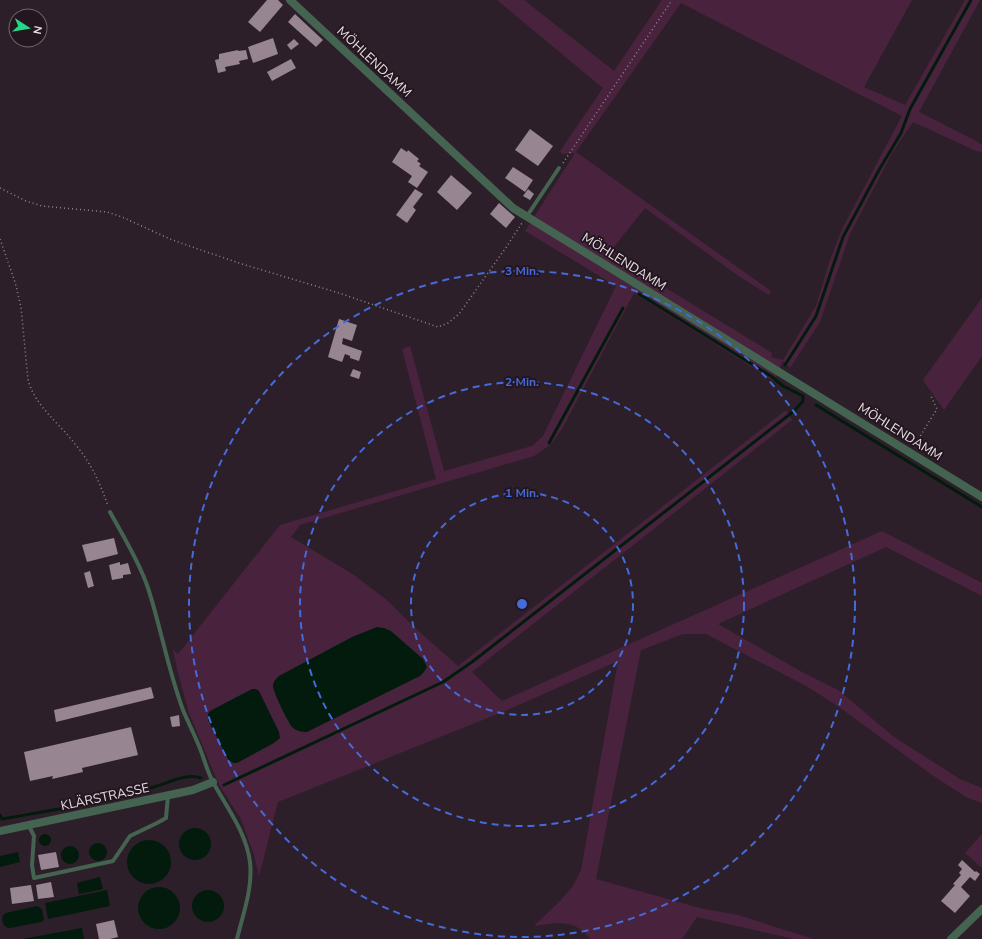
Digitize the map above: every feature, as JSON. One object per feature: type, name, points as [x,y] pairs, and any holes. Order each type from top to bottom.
[{"type":"street","name":"MÖHLENDAMM","points":[[290,0],[507,203],[982,496]]},
{"type":"street","name":"KLÄRSTRASSE","points":[[0,831],[168,796],[193,790],[213,782]]},
{"type":"street","points":[[952,939],[982,909]]},
{"type":"lane","points":[[527,216],[559,168]]},
{"type":"lane","points":[[110,512],[147,586],[183,710],[195,735],[213,782],[240,830],[249,860],[250,886],[237,939]]},
{"type":"lane","points":[[29,826],[34,836],[32,865],[34,878],[113,861],[130,836],[166,818],[168,796]]},
{"type":"path","points":[[559,168],[672,0]]},
{"type":"path","points":[[0,188],[26,201],[42,206],[107,212],[195,248],[338,293],[438,327],[448,324],[459,314],[527,216]]},
{"type":"path","points":[[0,239],[15,282],[21,307],[28,380],[31,390],[86,458],[95,472],[110,512]]},
{"type":"path","points":[[910,452],[938,409],[930,394]]},
{"type":"shaded area","points":[[497,0],[524,0],[614,71],[662,0],[912,0],[864,87],[905,105],[965,0],[980,0],[919,112],[976,141],[982,145],[982,152],[976,151],[913,122],[892,153],[850,234],[820,322],[790,368],[783,361],[774,381],[634,293],[562,429],[550,445],[534,456],[300,525],[291,537],[354,575],[388,601],[414,627],[458,666],[786,410],[792,420],[472,672],[502,701],[882,531],[982,583],[982,596],[886,547],[718,624],[802,672],[838,690],[894,737],[960,779],[982,788],[982,803],[966,797],[932,775],[839,707],[808,687],[706,634],[683,634],[641,650],[596,879],[704,909],[738,915],[813,939],[794,939],[697,917],[682,939],[590,939],[584,932],[572,925],[558,923],[534,926],[573,886],[581,870],[618,661],[505,711],[278,802],[259,876],[254,855],[241,819],[219,785],[189,713],[177,669],[173,649],[178,654],[280,525],[436,479],[402,349],[410,346],[444,471],[532,446],[543,436],[616,286],[525,231],[575,153],[562,154],[560,151],[603,88]],"holes":[[[681,3],[902,116],[842,229],[829,263],[816,306],[783,360],[771,357],[772,353],[620,260],[613,248],[645,208],[737,275],[769,295],[771,291],[576,152]]]},
{"type":"shaded area","points":[[982,298],[982,356],[944,410],[923,380]]},
{"type":"shaded area","points":[[377,627],[391,631],[423,659],[427,667],[424,672],[420,676],[307,732],[299,731],[292,727],[275,694],[273,686],[275,680],[279,676],[352,637]]},
{"type":"shaded area","points":[[252,689],[259,691],[279,732],[280,738],[274,743],[237,763],[233,763],[228,759],[208,720],[208,714],[210,711]]},
{"type":"shaded area","points":[[192,828],[198,828],[208,835],[211,844],[210,850],[204,857],[198,860],[192,860],[182,853],[179,847],[179,841],[186,831]]},
{"type":"shaded area","points":[[45,834],[49,836],[51,840],[49,844],[45,846],[41,844],[39,840],[41,836]]},
{"type":"shaded area","points":[[982,834],[982,868],[965,853]]},
{"type":"shaded area","points":[[149,840],[161,844],[167,850],[171,862],[167,874],[161,880],[149,884],[137,880],[131,874],[127,862],[131,850],[137,844]]},
{"type":"shaded area","points":[[94,843],[102,843],[107,848],[105,859],[102,861],[94,861],[89,856],[89,848]]},
{"type":"shaded area","points":[[70,846],[76,849],[79,855],[76,861],[70,864],[64,861],[61,855],[64,849]]},
{"type":"shaded area","points":[[18,852],[20,862],[0,867],[0,856]]},
{"type":"shaded area","points":[[100,877],[103,889],[79,894],[77,883]]},
{"type":"shaded area","points":[[159,887],[174,893],[180,908],[174,923],[159,929],[144,923],[138,908],[144,893]]},
{"type":"shaded area","points":[[107,890],[110,906],[48,919],[45,903]]},
{"type":"shaded area","points":[[205,890],[211,890],[221,897],[224,906],[223,912],[217,919],[211,922],[205,922],[195,915],[192,909],[192,903],[199,893]]},
{"type":"shaded area","points":[[37,906],[42,909],[44,920],[41,922],[10,928],[3,924],[3,915],[6,913]]},
{"type":"shaded area","points":[[82,928],[84,939],[22,939]]},
{"type":"building","points":[[267,0],[278,0],[283,5],[260,32],[248,22]]},
{"type":"building","points":[[295,14],[323,40],[316,47],[288,22]]},
{"type":"building","points":[[273,38],[278,54],[253,63],[248,47]]},
{"type":"building","points":[[294,39],[299,44],[291,50],[287,45]]},
{"type":"building","points":[[246,50],[248,59],[239,61],[240,64],[225,67],[226,71],[218,73],[215,60],[219,59],[219,54]]},
{"type":"building","points":[[291,59],[296,68],[272,81],[267,72]]},
{"type":"building","points":[[530,129],[553,146],[538,166],[515,150]]},
{"type":"building","points":[[401,148],[407,152],[408,150],[419,159],[417,161],[421,164],[419,166],[428,172],[417,188],[408,182],[412,176],[392,162]]},
{"type":"building","points":[[513,167],[533,180],[525,192],[505,178]]},
{"type":"building","points":[[451,175],[472,193],[457,210],[437,192]]},
{"type":"building","points":[[415,189],[423,194],[413,207],[416,210],[407,223],[396,215]]},
{"type":"building","points":[[528,189],[534,194],[530,200],[523,196]]},
{"type":"building","points":[[499,203],[515,217],[506,228],[490,214]]},
{"type":"building","points":[[339,319],[357,325],[352,341],[343,338],[342,344],[362,351],[359,361],[350,358],[350,356],[345,354],[342,362],[328,357]]},
{"type":"building","points":[[353,369],[361,372],[359,379],[350,376]]},
{"type":"building","points":[[114,538],[118,554],[87,562],[82,545]]},
{"type":"building","points":[[120,562],[120,565],[128,563],[131,574],[123,575],[123,578],[112,580],[109,565]]},
{"type":"building","points":[[90,571],[94,586],[88,588],[84,573]]},
{"type":"building","points":[[151,687],[154,698],[56,722],[54,710]]},
{"type":"building","points":[[179,715],[180,726],[172,727],[170,717]]},
{"type":"building","points":[[131,727],[138,755],[82,768],[83,772],[52,779],[53,776],[30,781],[24,752]]},
{"type":"building","points":[[56,852],[59,867],[41,870],[38,855]]},
{"type":"building","points":[[962,860],[975,872],[976,871],[980,874],[975,881],[970,877],[961,887],[970,896],[955,913],[941,901],[955,885],[953,884],[961,875],[959,873],[962,869],[958,865]]},
{"type":"building","points":[[51,882],[54,897],[38,899],[36,885]]},
{"type":"building","points":[[31,885],[34,901],[12,904],[10,888]]},
{"type":"building","points":[[114,920],[118,937],[99,939],[96,924]]},
{"type":"waterway","points":[[785,365],[816,316],[843,237],[901,133],[910,109],[971,0]]},
{"type":"waterway","points":[[224,785],[443,682],[472,662],[794,411],[803,401],[803,396],[783,386],[771,376],[639,294]]},
{"type":"waterway","points":[[549,443],[623,308]]},
{"type":"waterway","points":[[816,405],[982,507]]},
{"type":"waterway","points":[[0,815],[2,819],[64,808],[139,792],[185,777],[201,778]]}]
